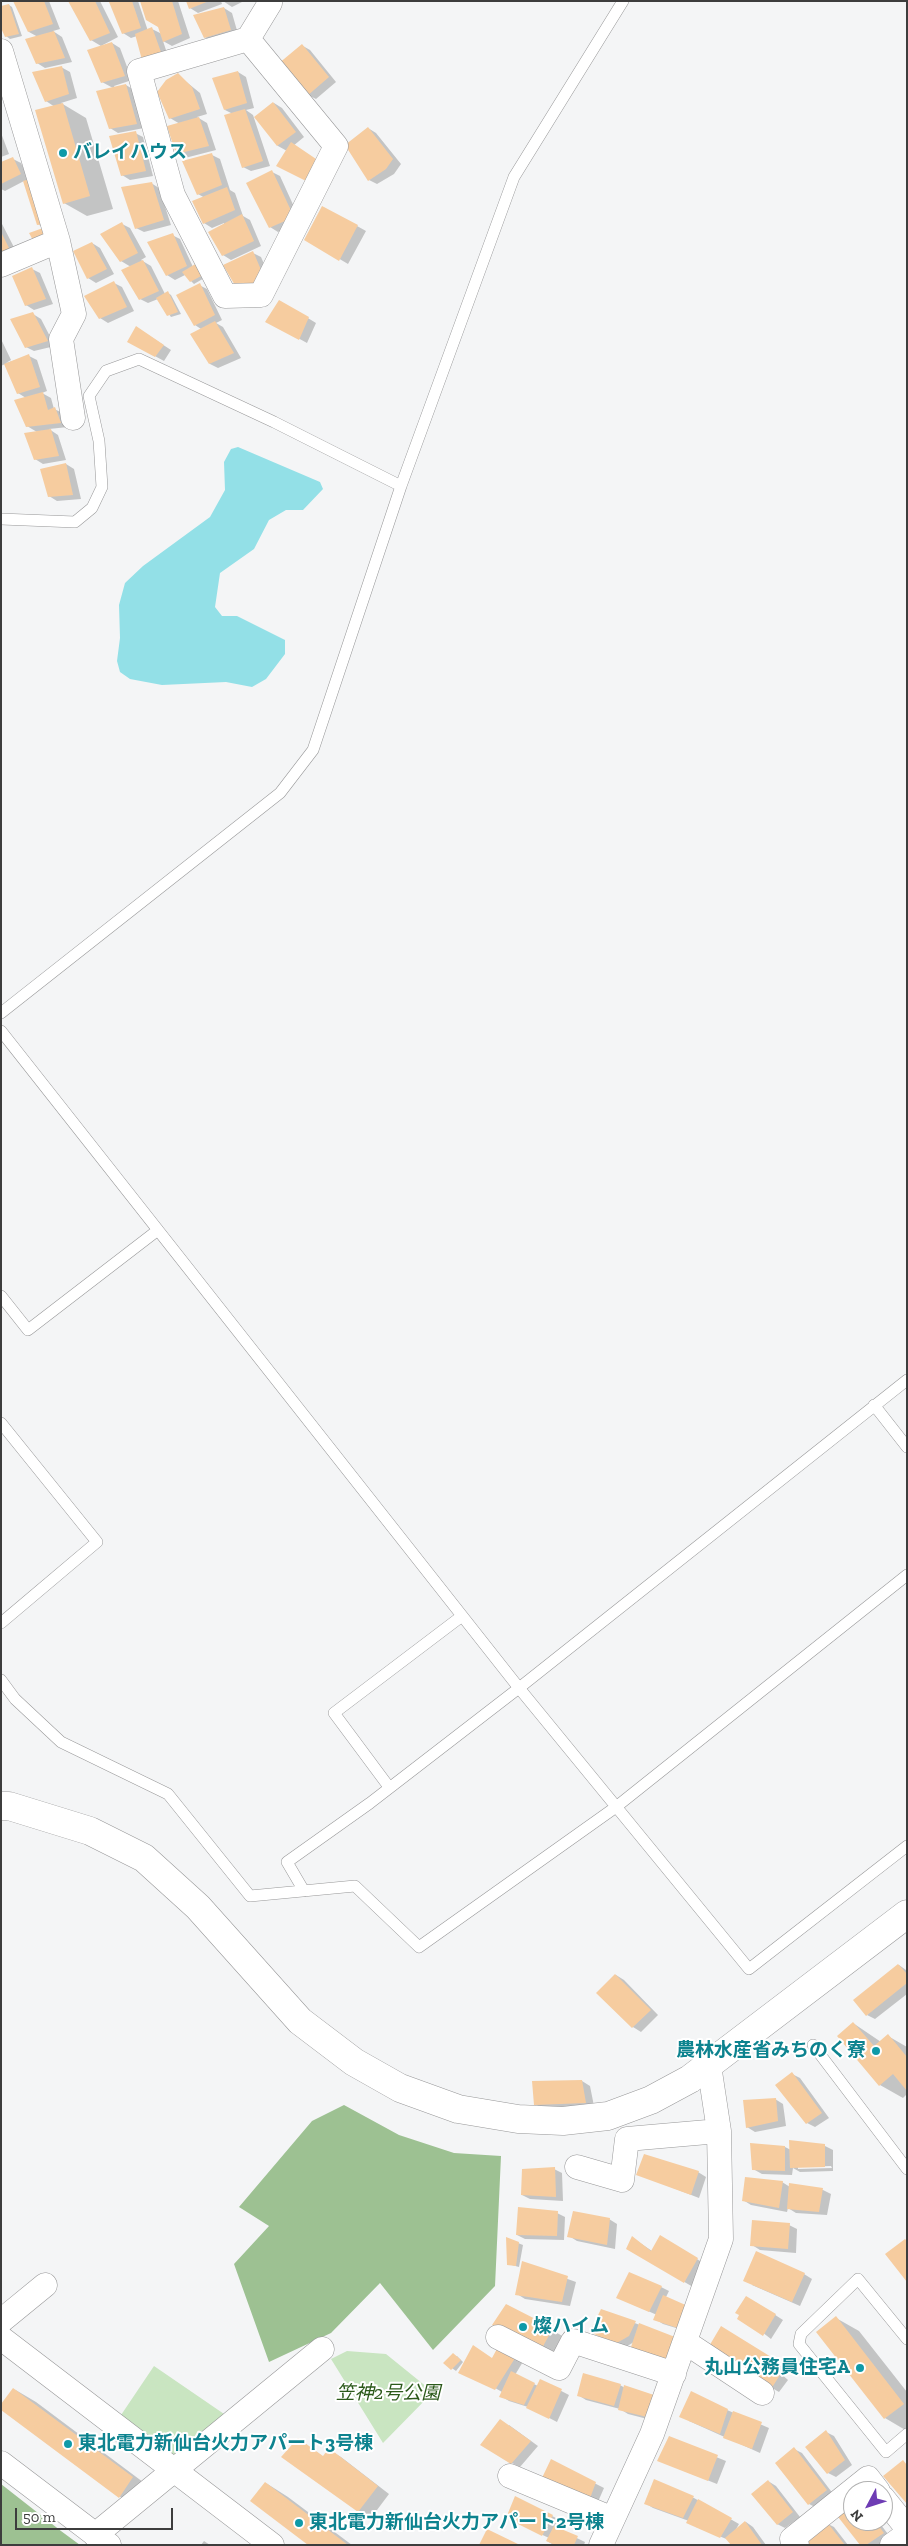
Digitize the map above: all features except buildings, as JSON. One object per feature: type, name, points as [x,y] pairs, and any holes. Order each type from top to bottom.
[{"type":"street","points":[[248,39],[336,146],[261,295],[225,296],[173,194],[139,71],[248,39],[270,3],[269,1]]},
{"type":"street","points":[[1,51],[58,241],[74,314],[61,339],[73,418]]},
{"type":"street","points":[[1,265],[58,241]]},
{"type":"street","points":[[1,1806],[9,1806],[90,1831],[144,1858],[198,1907],[300,2021],[354,2062],[400,2088],[458,2109],[518,2119],[563,2121],[608,2116],[651,2100],[690,2080],[907,1914]]},
{"type":"street","points":[[601,2545],[652,2434],[721,2239],[719,2131],[709,2065]]},
{"type":"street","points":[[577,2167],[622,2180],[627,2139],[719,2131]]},
{"type":"street","points":[[1,2321],[45,2285]]},
{"type":"street","points":[[498,2337],[559,2368],[573,2341],[674,2374]]},
{"type":"street","points":[[1,2338],[172,2471],[272,2545]]},
{"type":"street","points":[[685,2342],[762,2393]]},
{"type":"street","points":[[1,2463],[102,2540],[172,2471],[322,2349]]},
{"type":"street","points":[[510,2476],[612,2519]]},
{"type":"street","points":[[797,2545],[792,2538],[843,2498]]},
{"type":"street","points":[[893,2510],[907,2528]]},
{"type":"street","points":[[892,2545],[907,2534]]},
{"type":"lane","points":[[1,1013],[280,793],[313,750],[401,486],[514,177],[623,1]]},
{"type":"lane","points":[[1,519],[75,522],[92,508],[102,487],[99,441],[89,396],[106,371],[139,359],[274,422],[401,486]]},
{"type":"lane","points":[[1,1031],[519,1688],[749,1969],[907,1846]]},
{"type":"lane","points":[[1,1296],[28,1330],[158,1230]]},
{"type":"lane","points":[[304,1891],[287,1862],[390,1788],[519,1688],[907,1380]]},
{"type":"lane","points":[[874,1405],[907,1446]]},
{"type":"lane","points":[[1,1423],[97,1542],[1,1623]]},
{"type":"lane","points":[[1,1680],[15,1699],[61,1742],[168,1794],[250,1896],[355,1886],[419,1947],[616,1807],[907,1575]]},
{"type":"lane","points":[[390,1788],[334,1713],[462,1616]]},
{"type":"lane","points":[[813,2045],[907,2169]]},
{"type":"lane","points":[[907,2339],[858,2279],[801,2334],[799,2344],[886,2452],[907,2434]]},
{"type":"green space","points":[[344,2105],[399,2135],[454,2153],[501,2156],[495,2286],[433,2350],[380,2283],[331,2333],[269,2362],[234,2264],[269,2226],[239,2207],[312,2121]]},
{"type":"green space","name":"笠神2号公園","points":[[347,2351],[386,2354],[433,2392],[383,2443],[331,2359]]},
{"type":"green space","points":[[154,2366],[227,2416],[172,2462],[117,2421]]},
{"type":"green space","points":[[1,2484],[61,2531],[80,2545],[1,2545]]},
{"type":"water","points":[[238,447],[320,482],[323,489],[303,510],[286,510],[269,520],[254,549],[220,573],[215,607],[222,616],[237,616],[285,640],[285,654],[266,679],[252,687],[226,682],[162,685],[130,679],[120,672],[117,661],[120,638],[119,605],[125,583],[143,566],[210,517],[225,490],[224,462],[231,449]]},
{"type":"place","name":"バレイハウス","points":[[63,153]]},
{"type":"place","name":"農林水産省みちのく寮","points":[[876,2051]]},
{"type":"place","name":"燦ハイム","points":[[523,2327]]},
{"type":"place","name":"丸山公務員住宅A","points":[[860,2368]]},
{"type":"place","name":"東北電力新仙台火力アパート3号棟","points":[[68,2444]]},
{"type":"place","name":"東北電力新仙台火力アパート2号棟","points":[[299,2523]]}]
